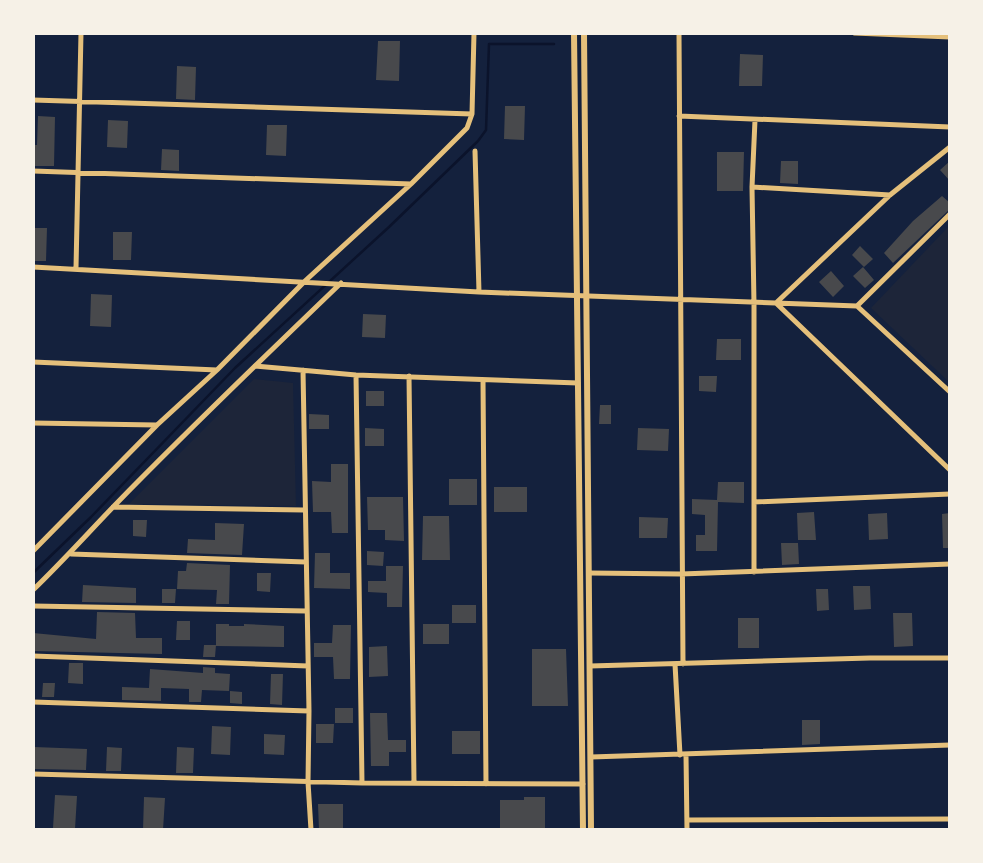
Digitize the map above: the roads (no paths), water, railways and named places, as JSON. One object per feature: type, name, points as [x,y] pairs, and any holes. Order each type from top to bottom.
[{"type":"street","points":[[76,268],[81,33]]},
{"type":"street","points":[[33,551],[304,281],[411,184],[467,128],[472,114],[474,33]]},
{"type":"street","points":[[574,33],[583,830]]},
{"type":"street","points":[[584,33],[591,830]]},
{"type":"street","points":[[679,33],[683,664]]},
{"type":"street","points":[[854,33],[950,37]]},
{"type":"street","points":[[33,100],[472,114]]},
{"type":"street","points":[[679,116],[950,127]]},
{"type":"street","points":[[754,572],[752,187],[755,120]]},
{"type":"street","points":[[776,303],[890,195],[950,147]]},
{"type":"street","points":[[475,151],[479,292]]},
{"type":"street","points":[[33,171],[411,184]]},
{"type":"street","points":[[752,187],[890,195]]},
{"type":"street","points":[[857,306],[950,214]]},
{"type":"street","points":[[33,267],[479,292],[857,306],[950,392]]},
{"type":"street","points":[[33,590],[254,366],[341,283]]},
{"type":"street","points":[[776,303],[950,470]]},
{"type":"street","points":[[33,362],[217,370]]},
{"type":"street","points":[[254,366],[356,375],[578,383]]},
{"type":"street","points":[[303,370],[308,782],[311,830]]},
{"type":"street","points":[[356,375],[362,783]]},
{"type":"street","points":[[409,376],[414,782]]},
{"type":"street","points":[[483,380],[486,785]]},
{"type":"street","points":[[33,424],[157,425]]},
{"type":"street","points":[[754,502],[950,494]]},
{"type":"street","points":[[113,507],[304,510]]},
{"type":"street","points":[[71,554],[306,562]]},
{"type":"street","points":[[589,573],[681,574],[950,564]]},
{"type":"street","points":[[33,606],[306,611]]},
{"type":"street","points":[[33,656],[308,666]]},
{"type":"street","points":[[590,666],[950,658]]},
{"type":"street","points":[[675,664],[687,830]]},
{"type":"street","points":[[33,702],[309,711]]},
{"type":"street","points":[[590,757],[950,746]]},
{"type":"street","points":[[33,774],[362,783],[583,784]]},
{"type":"street","points":[[687,820],[950,819]]},
{"type":"waterway","points":[[33,573],[235,368],[478,141],[486,130],[489,44],[554,44]]}]
